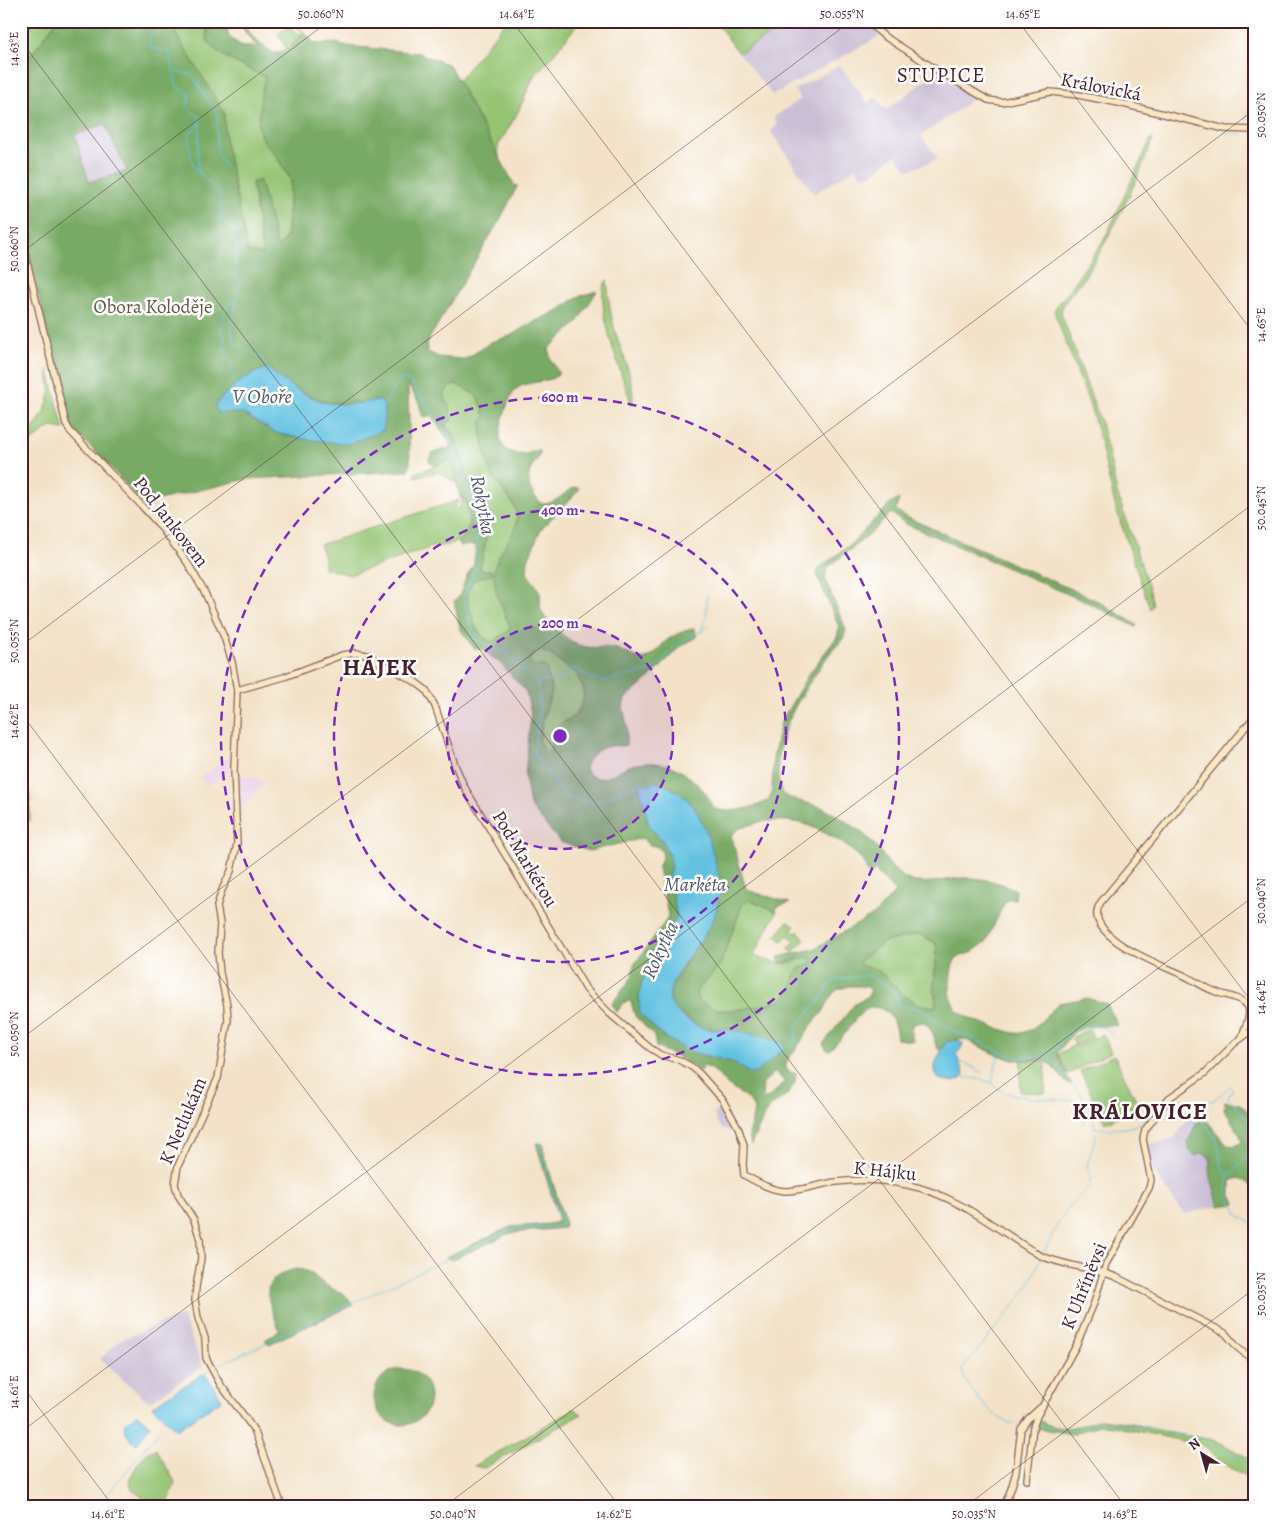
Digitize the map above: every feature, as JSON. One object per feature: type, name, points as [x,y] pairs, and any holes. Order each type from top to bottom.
[{"type":"street","points":[[21,33],[28,21]]},
{"type":"street","name":"Královická","points":[[866,21],[884,36],[988,100],[1002,102],[1050,92],[1078,95],[1226,129],[1254,130]]},
{"type":"street","name":"Pod Jankovem","points":[[21,237],[66,424],[70,431],[116,477],[160,526],[186,562],[205,593],[224,637],[232,662],[237,690],[234,765],[236,844],[231,871],[218,902]]},
{"type":"street","name":"Pod Markétou","points":[[237,690],[292,674],[336,657],[355,653],[374,658],[426,690],[435,706],[455,765],[466,788],[580,980],[610,1014],[650,1048],[661,1055],[679,1060],[692,1067],[712,1086],[738,1127],[744,1145],[744,1175]]},
{"type":"street","points":[[1242,1037],[1249,1014],[1246,1004],[1240,1000],[1213,991],[1186,976],[1138,954],[1108,935],[1096,915],[1098,906],[1254,717]]},
{"type":"street","name":"K Netlukám","points":[[218,902],[220,924],[218,953],[228,1013],[228,1028],[218,1078],[178,1166],[175,1184],[178,1195],[194,1220],[200,1239],[201,1258],[195,1300],[198,1318],[204,1332],[206,1358],[220,1384],[255,1432],[282,1506]]},
{"type":"street","name":"K Uhříněvsi","points":[[1027,1480],[1033,1427],[1042,1405],[1076,1346],[1094,1302],[1110,1254],[1149,1188],[1150,1180],[1142,1139],[1145,1130],[1164,1104],[1177,1092],[1206,1073],[1242,1037],[1254,1029]]},
{"type":"street","name":"K Hájku","points":[[744,1175],[770,1188],[786,1191],[836,1182],[867,1180],[908,1184],[941,1195],[1041,1256],[1104,1272],[1226,1333],[1238,1348],[1254,1361]]},
{"type":"street","points":[[1004,1506],[1012,1489],[1016,1472],[1021,1429],[1042,1405]]},
{"type":"shaded area","points":[[793,21],[864,21],[880,36],[772,95],[739,53]]},
{"type":"shaded area","points":[[840,65],[867,103],[875,97],[886,110],[938,71],[976,97],[921,136],[938,158],[908,170],[896,155],[871,174],[862,176],[855,168],[814,194],[771,132],[777,124],[774,117],[801,99],[794,90]]},
{"type":"shaded area","points":[[105,124],[127,172],[89,182],[75,135]]},
{"type":"shaded area","points":[[231,755],[230,769],[208,786],[201,777]]},
{"type":"shaded area","points":[[243,775],[256,777],[264,783],[239,810],[238,800],[240,792],[238,778]]},
{"type":"shaded area","points":[[722,1108],[735,1133],[723,1130],[717,1122],[714,1114]]},
{"type":"shaded area","points":[[1191,1113],[1197,1122],[1194,1131],[1202,1153],[1210,1157],[1209,1170],[1219,1206],[1184,1214],[1157,1177],[1148,1155],[1147,1145],[1175,1138]]},
{"type":"shaded area","points":[[182,1315],[203,1367],[149,1402],[100,1359],[120,1340]]},
{"type":"green space","points":[[33,21],[56,21],[21,69],[21,42]]},
{"type":"green space","name":"Obora Koloděje","points":[[56,21],[168,21],[224,112],[225,141],[248,252],[263,255],[252,182],[260,181],[278,249],[286,237],[291,180],[264,141],[258,128],[261,95],[265,77],[225,57],[212,47],[207,39],[207,21],[228,21],[226,24],[229,37],[243,47],[258,47],[247,35],[239,21],[241,21],[256,40],[275,53],[292,46],[303,32],[312,40],[312,44],[337,43],[348,46],[419,53],[449,65],[517,187],[502,216],[429,339],[427,351],[438,357],[465,359],[491,342],[510,336],[561,309],[577,297],[597,291],[576,324],[549,348],[550,358],[558,375],[547,380],[524,385],[514,391],[503,419],[500,436],[501,442],[508,451],[525,454],[536,450],[540,451],[539,457],[530,471],[529,481],[534,495],[542,504],[558,499],[574,488],[578,487],[579,490],[541,529],[528,560],[527,573],[540,593],[544,616],[559,632],[582,646],[613,648],[635,657],[644,658],[651,656],[675,635],[694,628],[697,637],[678,648],[655,673],[625,699],[623,707],[627,726],[626,745],[606,747],[597,751],[591,757],[585,769],[595,778],[607,777],[634,764],[658,763],[683,772],[705,792],[715,809],[735,811],[768,801],[772,792],[773,758],[781,722],[808,675],[837,637],[839,627],[817,576],[818,569],[851,544],[890,504],[899,499],[896,510],[906,517],[1098,601],[1137,625],[1136,627],[1093,605],[906,524],[891,513],[871,533],[827,568],[825,579],[846,630],[845,634],[827,657],[796,704],[783,736],[780,749],[778,772],[782,792],[795,800],[819,806],[854,826],[876,846],[890,865],[901,875],[916,882],[976,878],[997,882],[1016,890],[1015,899],[1009,899],[1005,902],[986,942],[971,953],[956,958],[952,968],[950,984],[952,1001],[957,1010],[962,1014],[984,1024],[1014,1033],[1022,1033],[1033,1029],[1059,1003],[1087,998],[1107,1004],[1118,1025],[1086,1027],[1074,1032],[1057,1053],[1071,1084],[1068,1084],[1045,1059],[1013,1060],[964,1039],[946,1042],[942,1051],[937,1047],[932,1032],[923,1022],[914,1024],[911,1028],[913,1041],[897,1039],[891,1017],[885,1011],[878,1008],[866,1010],[860,1014],[829,1051],[823,1044],[854,1005],[868,996],[871,990],[866,986],[849,986],[837,990],[832,995],[823,1012],[788,1059],[786,1069],[796,1073],[795,1083],[788,1094],[770,1107],[765,1114],[751,1145],[749,1136],[754,1111],[750,1102],[729,1086],[712,1069],[703,1066],[700,1071],[678,1057],[656,1047],[654,1036],[635,1016],[631,1002],[624,1003],[616,1013],[612,1004],[632,977],[634,965],[667,919],[668,915],[658,868],[663,855],[659,848],[648,845],[643,838],[589,851],[560,842],[530,806],[525,776],[531,713],[526,692],[502,665],[483,650],[474,648],[460,629],[454,601],[459,597],[467,575],[474,565],[476,545],[460,546],[457,542],[466,533],[469,523],[465,499],[460,498],[452,462],[449,460],[434,466],[430,463],[429,459],[432,453],[450,448],[450,442],[431,415],[423,418],[419,403],[408,384],[410,464],[408,471],[247,479],[146,503],[140,501],[106,462],[70,427],[21,224],[21,69]],"holes":[[[105,124],[127,171],[89,182],[75,135]],[[254,372],[278,379],[303,393],[329,403],[360,403],[380,400],[303,439],[276,433],[242,413],[224,393]],[[456,384],[478,398],[485,416],[481,427],[485,453],[491,472],[517,513],[515,528],[498,557],[494,573],[497,594],[510,627],[506,633],[492,642],[483,637],[478,631],[469,605],[468,593],[471,584],[474,580],[492,574],[492,571],[480,570],[486,539],[480,521],[476,490],[473,486],[469,485],[452,433],[445,424],[451,421],[450,408],[446,402],[445,394],[448,388]],[[539,651],[549,654],[576,673],[585,692],[581,707],[574,717],[561,723],[555,729],[550,743],[552,749],[545,754],[539,742],[543,718],[552,691],[546,668],[534,666],[529,661],[532,655]],[[639,784],[670,786],[693,806],[703,938],[672,985],[669,996],[671,1004],[694,1024],[704,1028],[737,1031],[780,1042],[751,1074],[733,1062],[704,1056],[663,1037],[643,1017],[639,998],[642,982],[649,964],[677,917],[669,876],[671,863],[662,840],[649,826]],[[763,821],[787,821],[803,824],[826,833],[849,848],[859,856],[865,865],[867,873],[871,874],[875,870],[895,892],[875,914],[814,949],[778,957],[780,963],[807,958],[810,958],[811,963],[798,969],[791,989],[782,999],[763,1005],[727,1010],[705,1004],[699,999],[696,992],[720,965],[743,903],[750,900],[776,911],[778,906],[790,903],[750,891],[746,888],[731,836],[738,829]],[[919,934],[936,943],[935,1007],[921,1005],[906,997],[880,972],[861,965],[859,961],[884,942]],[[775,1072],[785,1082],[769,1097],[762,1099],[763,1083]]]},
{"type":"green space","points":[[168,21],[207,21],[207,38],[222,54],[265,77],[258,124],[260,135],[291,180],[286,237],[278,249],[259,181],[252,183],[263,255],[248,252],[225,141],[224,112]]},
{"type":"green space","points":[[506,21],[580,21],[534,76],[518,112],[498,146],[499,157],[458,81]]},
{"type":"green space","points":[[715,21],[793,21],[739,53]]},
{"type":"green space","points":[[294,24],[305,33],[305,34],[303,33],[287,50],[278,34],[291,26],[300,35],[303,32]]},
{"type":"green space","points":[[1151,138],[1153,139],[1139,175],[1122,210],[1084,278],[1064,304],[1061,313],[1101,423],[1117,493],[1150,591],[1153,606],[1150,609],[1116,509],[1089,403],[1054,311],[1105,238]]},
{"type":"green space","points":[[607,280],[612,318],[630,375],[633,397],[632,407],[605,317],[603,290]]},
{"type":"green space","points":[[48,369],[64,429],[52,427],[46,430],[21,451],[21,442],[31,432],[46,407],[50,390]]},
{"type":"green space","points":[[457,384],[477,393],[485,416],[482,421],[489,465],[493,477],[517,514],[505,616],[510,627],[506,633],[492,642],[480,633],[475,625],[471,617],[468,600],[468,591],[471,584],[490,570],[480,570],[486,539],[480,521],[476,490],[469,485],[452,431],[445,424],[449,418],[449,412],[432,389]]},
{"type":"green space","points":[[455,456],[461,486],[438,472],[415,477],[415,473],[438,465]]},
{"type":"green space","points":[[465,498],[469,526],[464,537],[459,541],[432,547],[350,575],[324,568],[324,557],[319,545],[459,500],[455,506],[460,508],[462,499]]},
{"type":"green space","points":[[539,651],[545,652],[574,671],[581,680],[584,694],[579,709],[568,720],[561,723],[552,749],[545,754],[539,742],[543,718],[552,691],[529,661],[532,655]]},
{"type":"green space","points":[[21,775],[25,779],[29,790],[30,821],[21,807]]},
{"type":"green space","points":[[747,900],[777,911],[754,955],[773,962],[783,963],[808,957],[811,963],[796,972],[791,990],[779,1001],[734,1010],[722,1010],[705,1005],[699,999],[696,992],[720,965],[743,903]]},
{"type":"green space","points":[[788,921],[795,926],[792,930],[796,933],[798,931],[805,939],[793,952],[788,949],[795,941],[788,935],[782,941],[776,936]]},
{"type":"green space","points":[[919,934],[936,943],[935,1007],[921,1005],[906,997],[880,972],[861,965],[858,961],[884,942]]},
{"type":"green space","points":[[1089,1029],[1093,1037],[1076,1045],[1076,1047],[1103,1034],[1111,1052],[1068,1074],[1058,1054],[1075,1045],[1072,1038]]},
{"type":"green space","points":[[1114,1055],[1139,1106],[1105,1123],[1080,1071]]},
{"type":"green space","points":[[1021,1060],[1046,1061],[1045,1093],[1020,1092]]},
{"type":"green space","points":[[1225,1101],[1240,1104],[1250,1113],[1254,1114],[1254,1188],[1241,1179],[1231,1181],[1231,1196],[1236,1204],[1219,1206],[1209,1170],[1210,1157],[1202,1153],[1196,1156],[1189,1150],[1188,1142],[1197,1122],[1207,1121],[1227,1145],[1239,1144],[1242,1141],[1224,1109]]},
{"type":"green space","points":[[536,1143],[543,1144],[565,1224],[564,1228],[510,1233],[452,1260],[446,1257],[510,1227],[551,1224],[558,1221]]},
{"type":"green space","points":[[296,1269],[312,1274],[324,1284],[344,1294],[353,1305],[269,1344],[265,1340],[278,1332],[279,1329],[269,1299],[270,1285],[274,1279],[283,1273]]},
{"type":"green space","points":[[396,1369],[408,1369],[418,1373],[426,1381],[430,1397],[426,1413],[418,1421],[408,1425],[396,1425],[386,1421],[378,1413],[374,1403],[374,1391],[378,1381],[386,1373]]},
{"type":"green space","points":[[574,1409],[582,1414],[484,1468],[474,1466]]},
{"type":"green space","points":[[1100,1419],[1131,1423],[1168,1433],[1210,1439],[1221,1443],[1254,1462],[1254,1479],[1228,1466],[1202,1445],[1109,1425],[1099,1425],[1073,1434],[1037,1428],[1036,1424],[1040,1421],[1055,1427],[1070,1428]]},
{"type":"green space","points":[[156,1449],[175,1482],[171,1495],[164,1506],[152,1506],[132,1489],[129,1482],[142,1458],[150,1451]]},
{"type":"water","name":"V Oboře","points":[[268,368],[296,389],[321,401],[348,404],[380,400],[384,406],[383,430],[349,444],[303,439],[276,433],[242,413],[218,413],[215,406],[226,393],[245,378]]},
{"type":"water","name":"Markéta","points":[[655,782],[671,788],[680,794],[689,801],[698,813],[710,844],[719,885],[715,915],[711,925],[686,960],[672,985],[670,996],[672,1005],[684,1018],[696,1025],[713,1030],[747,1033],[780,1042],[785,1046],[784,1049],[757,1072],[751,1074],[732,1062],[691,1052],[664,1037],[640,1012],[639,998],[642,982],[649,964],[677,917],[669,876],[671,863],[669,855],[662,840],[649,826],[639,784],[650,785]]},
{"type":"water","points":[[956,1040],[963,1043],[961,1049],[956,1054],[964,1074],[962,1078],[954,1082],[939,1079],[935,1069],[936,1060],[946,1042]]},
{"type":"water","points":[[203,1374],[207,1376],[222,1400],[176,1430],[152,1406]]},
{"type":"water","points":[[137,1414],[150,1425],[137,1444],[128,1436],[124,1424]]},
{"type":"waterway","name":"Rokytka","points":[[154,21],[158,32],[150,36],[150,48],[169,52],[177,87],[190,94],[187,107],[199,116],[200,123],[199,170],[202,176],[220,192],[220,221],[237,232],[235,264],[239,283],[231,332],[235,344],[262,358],[268,370]]},
{"type":"waterway","points":[[175,72],[192,74],[218,116],[216,133],[218,153],[225,167]]},
{"type":"waterway","points":[[1246,120],[1254,85]]},
{"type":"waterway","points":[[199,123],[194,131],[190,131],[190,143],[194,166],[201,175]]},
{"type":"waterway","points":[[1225,133],[1243,134]]},
{"type":"waterway","points":[[235,379],[229,373],[232,366],[223,344],[225,337],[221,332],[222,320],[226,309],[230,302],[236,302]]},
{"type":"waterway","name":"Rokytka","points":[[384,406],[392,390],[402,379],[407,380]]},
{"type":"waterway","name":"Rokytka","points":[[408,380],[454,445],[467,483],[477,528],[476,563],[465,595],[473,638],[508,654],[518,666],[537,682],[540,699],[534,755],[566,797],[596,803],[641,783],[646,784]]},
{"type":"waterway","name":"Rokytka","points":[[461,465],[467,461]]},
{"type":"waterway","points":[[701,632],[706,619],[707,596]]},
{"type":"waterway","points":[[537,682],[558,679],[575,668],[591,678],[603,681],[649,671],[658,666],[677,645],[710,626]]},
{"type":"waterway","name":"Rokytka","points":[[784,1047],[791,1047],[795,1042],[797,1026],[819,1001],[830,984],[836,980],[868,975],[894,991],[898,1005],[921,1009],[947,1028],[1016,1058],[1045,1057],[1052,1059],[1085,1101],[1094,1120],[1094,1128],[1115,1129],[1132,1127],[1157,1112]]},
{"type":"waterway","points":[[1046,1056],[1073,1030],[1102,1027],[1108,1030],[1113,1037]]},
{"type":"waterway","name":"Rokytka","points":[[999,1052],[992,1083],[999,1089],[1009,1094],[1021,1096],[1084,1103]]},
{"type":"waterway","points":[[958,1062],[968,1064],[984,1074]]},
{"type":"waterway","points":[[961,1077],[992,1083]]},
{"type":"waterway","points":[[1194,1110],[1202,1103],[1214,1100],[1230,1086],[1233,1089],[1228,1097],[1250,1122],[1251,1140],[1245,1161],[1229,1175]]},
{"type":"waterway","name":"Rokytka","points":[[1165,1108],[1173,1101],[1188,1104],[1196,1116],[1206,1124],[1217,1141],[1222,1167],[1228,1175],[1228,1193],[1239,1216],[1254,1224]]},
{"type":"waterway","points":[[1083,1123],[1090,1110]]},
{"type":"waterway","points":[[1043,1254],[1060,1220],[1088,1187],[1091,1177],[1087,1165],[1096,1137],[1095,1133]]},
{"type":"waterway","points":[[214,1367],[510,1230],[560,1227],[562,1225],[549,1182],[540,1141]]},
{"type":"waterway","points":[[1014,1424],[1007,1422],[990,1411],[968,1385],[962,1369],[1029,1285],[1041,1258]]},
{"type":"waterway","points":[[206,1377],[208,1370]]},
{"type":"waterway","points":[[1035,1425],[1071,1432],[1093,1424],[1121,1423],[1204,1439],[1254,1467]]},
{"type":"waterway","points":[[96,1506],[160,1430]]},
{"type":"district","name":"STUPICE","points":[[941,75]]},
{"type":"district","name":"HÁJEK","points":[[380,667]]},
{"type":"district","name":"KRÁLOVICE","points":[[1140,1111]]}]
